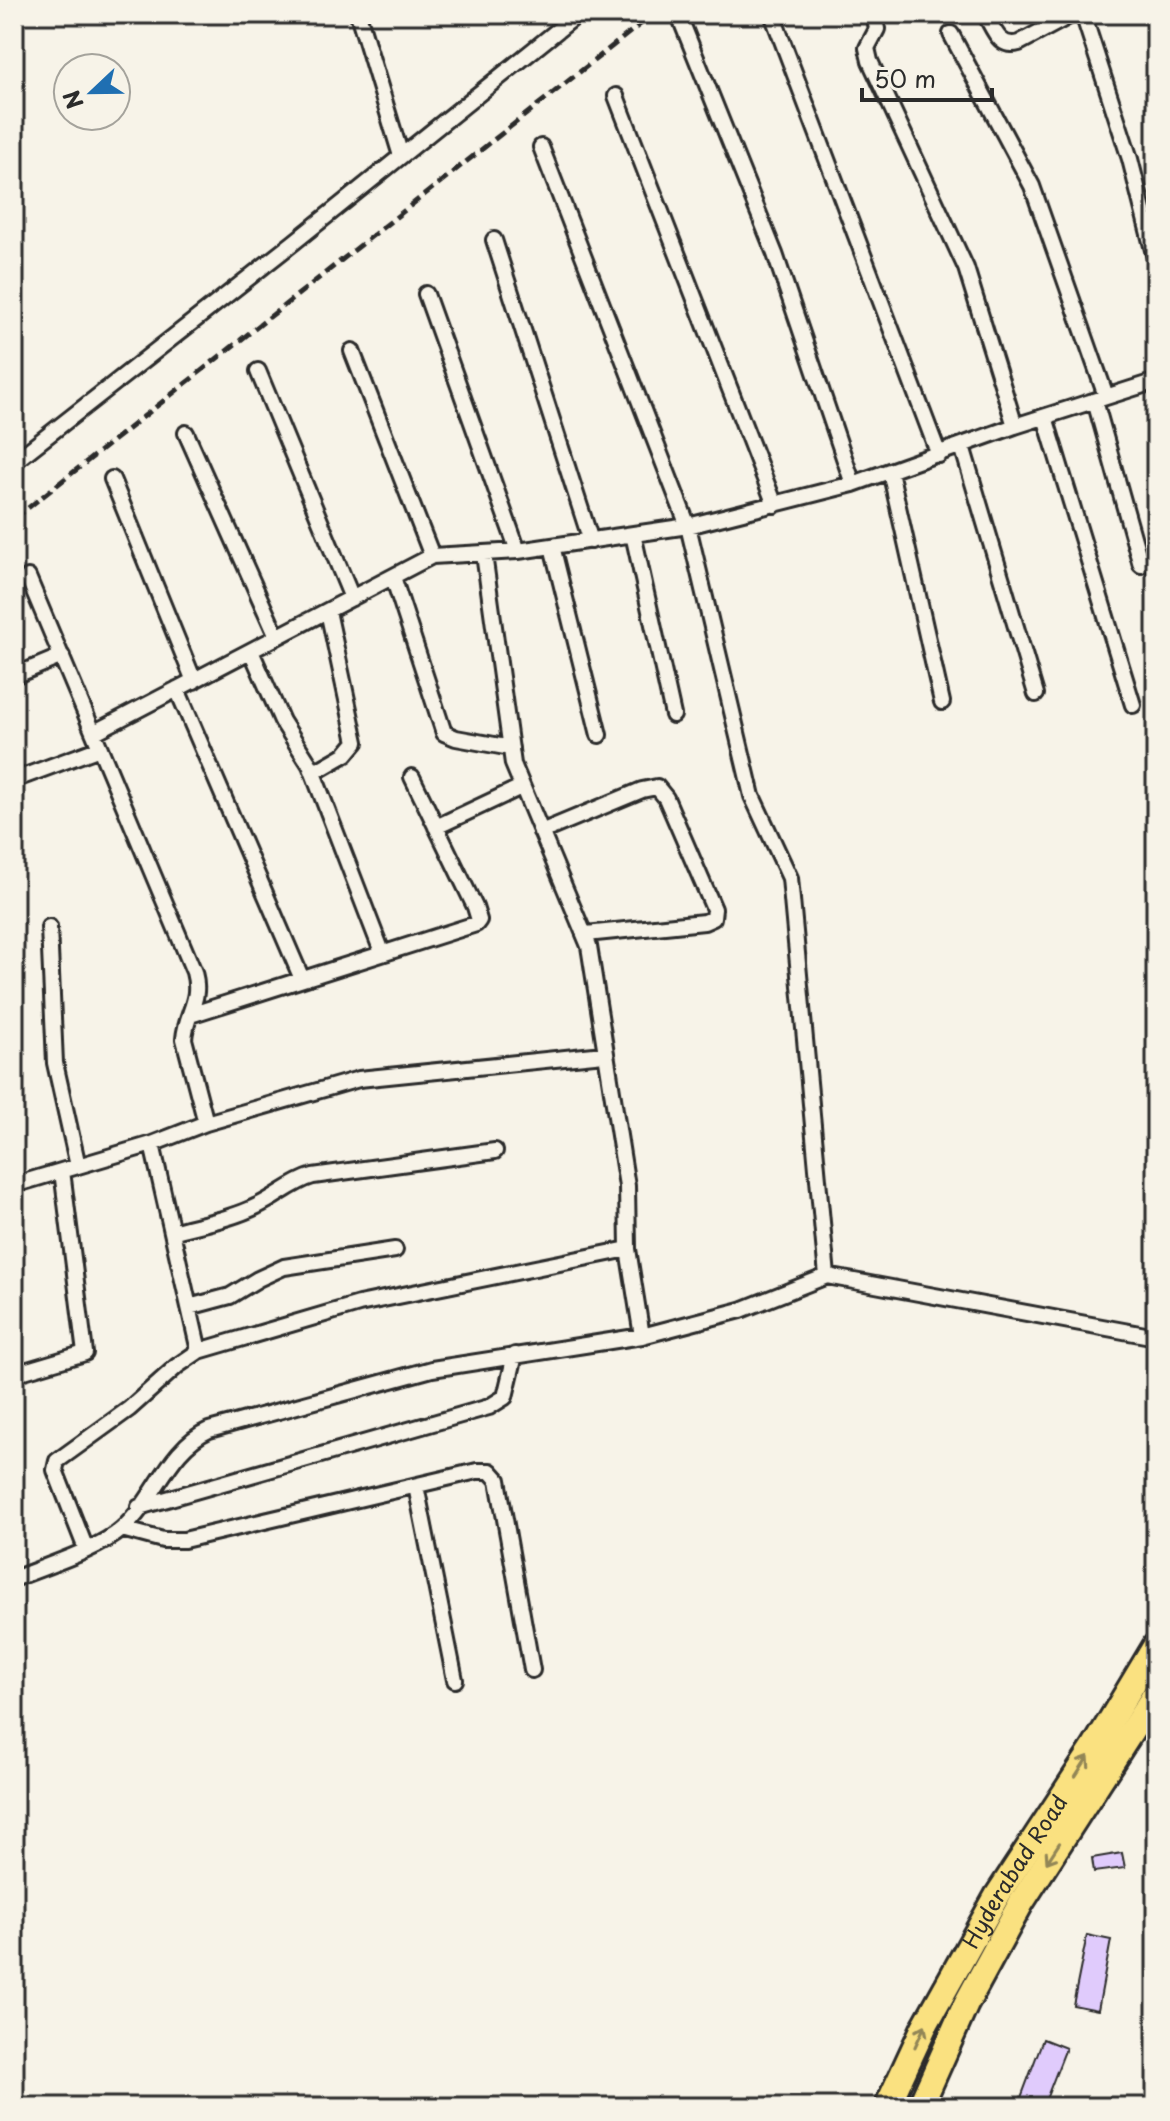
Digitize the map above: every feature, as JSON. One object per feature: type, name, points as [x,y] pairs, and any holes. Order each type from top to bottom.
[{"type":"main road","name":"Hyderabad Road","points":[[887,2107],[924,2027],[997,1896],[1094,1748],[1156,1645]]},
{"type":"main road","name":"Hyderabad Road","points":[[920,2107],[966,2004],[1021,1903],[1156,1693]]},
{"type":"street","points":[[358,14],[401,156]]},
{"type":"street","points":[[14,462],[578,14]]},
{"type":"street","points":[[772,14],[939,455]]},
{"type":"street","points":[[874,14],[877,29],[867,48],[870,61],[966,268],[1015,426]]},
{"type":"street","points":[[985,14],[1001,42],[1010,46],[1073,14]]},
{"type":"street","points":[[1083,14],[1130,159],[1156,262]]},
{"type":"street","points":[[682,23],[775,254],[853,484]]},
{"type":"street","points":[[951,34],[1032,186],[1100,398],[1141,565]]},
{"type":"street","points":[[616,96],[775,505]]},
{"type":"street","points":[[541,147],[688,526],[752,796],[790,878],[827,1276]]},
{"type":"street","points":[[494,240],[591,541]]},
{"type":"street","points":[[426,294],[518,551]]},
{"type":"street","points":[[352,351],[432,556]]},
{"type":"street","points":[[258,371],[352,598]]},
{"type":"street","points":[[95,732],[432,556],[518,551],[591,541],[688,526],[775,505],[853,484],[1015,426],[1156,381]]},
{"type":"street","points":[[1045,417],[1133,705]]},
{"type":"street","points":[[186,433],[277,637]]},
{"type":"street","points":[[962,446],[1036,694]]},
{"type":"street","points":[[890,471],[942,702]]},
{"type":"street","points":[[112,479],[194,681]]},
{"type":"street","points":[[633,534],[673,715]]},
{"type":"street","points":[[552,546],[599,735]]},
{"type":"street","points":[[484,554],[511,748],[521,787],[586,934],[627,1186],[628,1249],[642,1336]]},
{"type":"street","points":[[28,577],[194,972],[198,992],[184,1039],[206,1123]]},
{"type":"street","points":[[393,577],[444,733],[511,748]]},
{"type":"street","points":[[313,773],[346,754],[356,742],[328,611]]},
{"type":"street","points":[[251,651],[282,721],[307,759],[382,952]]},
{"type":"street","points":[[14,676],[62,656]]},
{"type":"street","points":[[177,689],[302,979]]},
{"type":"street","points":[[14,780],[100,748]]},
{"type":"street","points":[[190,1015],[382,952],[470,927],[479,920],[412,777]]},
{"type":"street","points":[[436,827],[521,787]]},
{"type":"street","points":[[541,832],[642,790],[657,787],[666,798],[714,909],[713,918],[704,922],[586,934]]},
{"type":"street","points":[[49,927],[55,1063],[78,1166]]},
{"type":"street","points":[[14,1185],[152,1144],[206,1123],[359,1079],[604,1054]]},
{"type":"street","points":[[152,1144],[199,1351]]},
{"type":"street","points":[[172,1232],[242,1213],[313,1176],[495,1151]]},
{"type":"street","points":[[14,1374],[85,1353],[62,1171]]},
{"type":"street","points":[[86,1549],[55,1470],[57,1461],[129,1409],[177,1366],[199,1351],[359,1304],[628,1249]]},
{"type":"street","points":[[189,1307],[230,1296],[284,1267],[395,1250]]},
{"type":"street","points":[[14,1579],[86,1549],[122,1529],[191,1440],[209,1430],[432,1369],[642,1336],[741,1310],[827,1276],[1156,1337]]},
{"type":"street","points":[[139,1507],[489,1407],[505,1397],[515,1355]]},
{"type":"street","points":[[122,1529],[163,1540],[184,1540],[477,1471],[494,1473],[498,1480],[532,1670]]},
{"type":"street","points":[[416,1486],[455,1680]]},
{"type":"building","points":[[1122,1853],[1125,1868],[1094,1872],[1092,1858]]},
{"type":"building","points":[[1087,1935],[1111,1940],[1098,2010],[1073,2005]]},
{"type":"building","points":[[1043,2039],[1066,2048],[1043,2107],[1029,2107],[1019,2103]]},
{"type":"railway","points":[[14,519],[653,14]]}]
